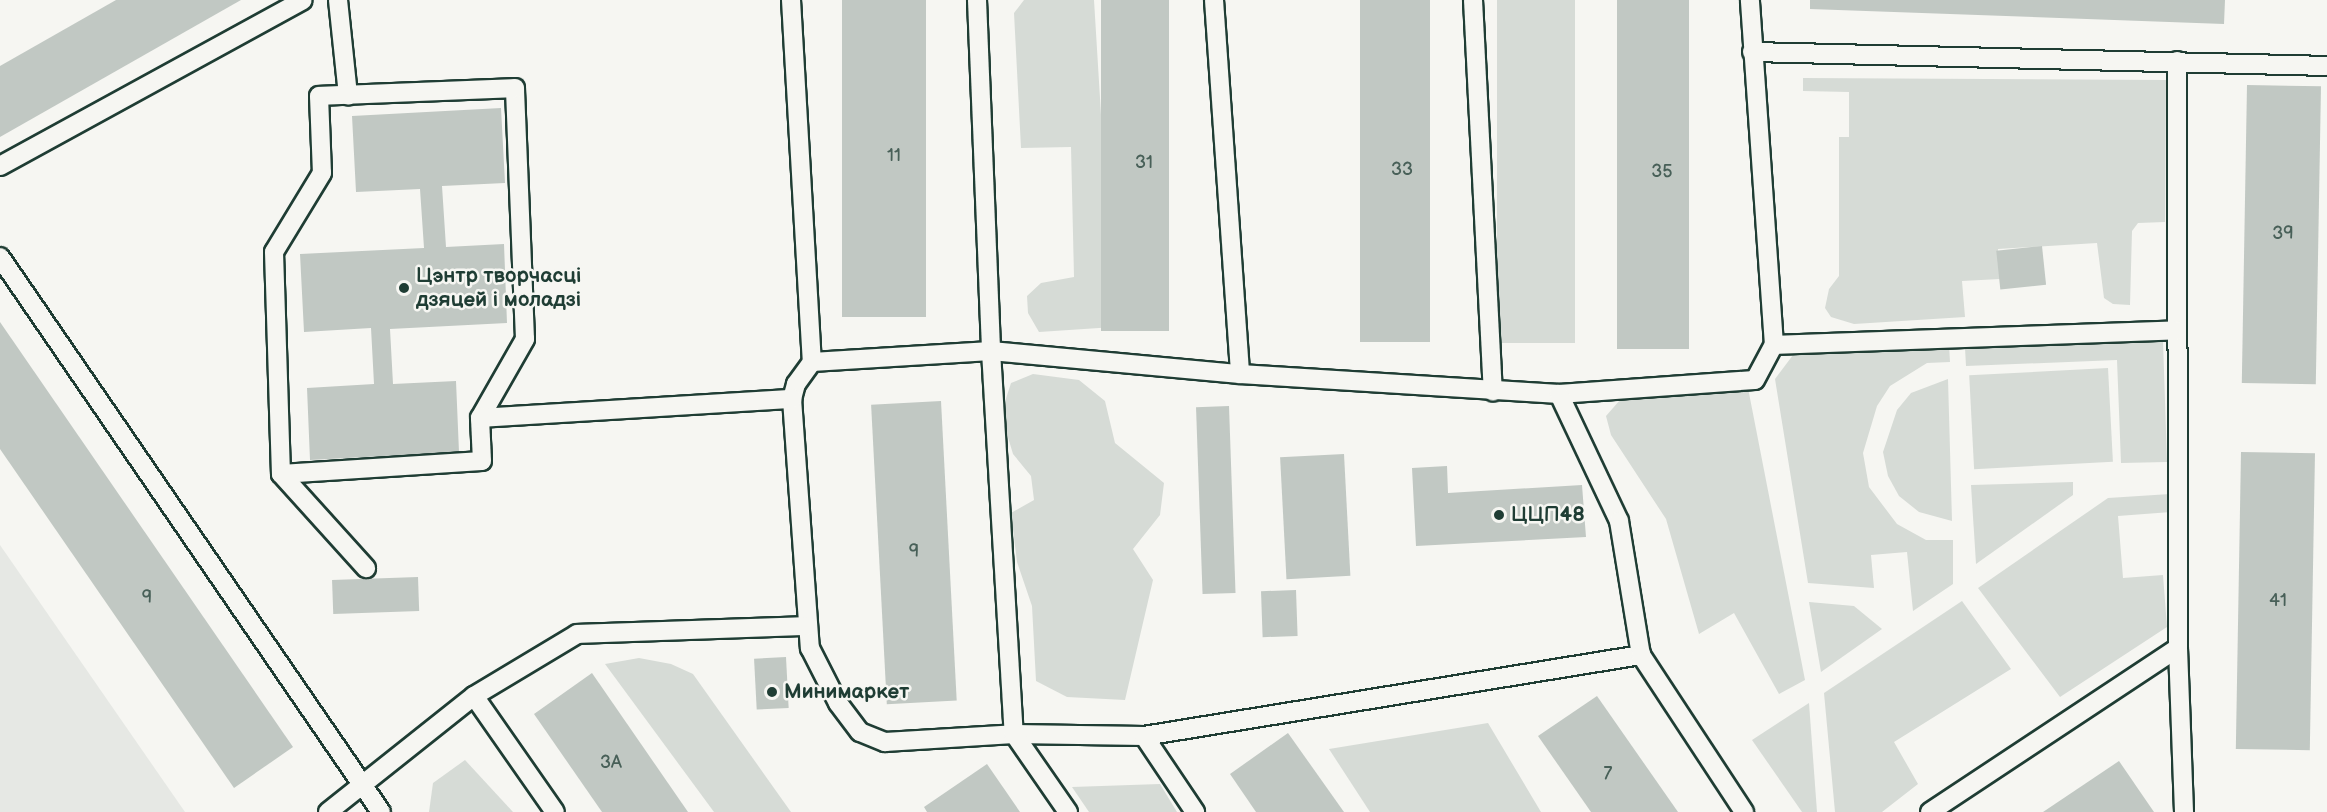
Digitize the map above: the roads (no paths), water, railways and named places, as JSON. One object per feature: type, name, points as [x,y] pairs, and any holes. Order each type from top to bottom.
[{"type":"lane","points":[[0,166],[303,0]]},
{"type":"lane","points":[[338,0],[348,95]]},
{"type":"lane","points":[[791,0],[812,362],[796,384],[792,399],[810,648],[838,703],[860,732],[885,742],[1014,735],[1144,736],[1641,655]]},
{"type":"lane","points":[[977,0],[991,351],[1014,735],[1068,812]]},
{"type":"lane","points":[[1214,0],[1240,374]]},
{"type":"lane","points":[[1473,0],[1493,391]]},
{"type":"lane","points":[[812,362],[991,351],[1240,374],[1559,394],[1755,380],[1774,345],[1750,0]]},
{"type":"lane","points":[[1752,52],[2327,66]]},
{"type":"lane","points":[[2177,61],[2178,648],[2184,812]]},
{"type":"lane","points":[[281,474],[482,461],[480,418],[525,339],[515,88],[319,96],[322,173],[274,252],[281,474],[366,568]]},
{"type":"lane","points":[[0,257],[381,812]]},
{"type":"lane","points":[[1774,345],[2178,330]]},
{"type":"lane","points":[[1559,394],[1619,522],[1641,655],[1744,812]]},
{"type":"lane","points":[[480,418],[792,399]]},
{"type":"lane","points":[[328,812],[474,696],[577,634],[808,626]]},
{"type":"lane","points":[[1930,812],[2178,648]]},
{"type":"lane","points":[[474,696],[555,812]]},
{"type":"lane","points":[[1144,736],[1195,812]]},
{"type":"place","name":"Цэнтр творчасці дзяцей і моладзі","points":[[404,288]]},
{"type":"place","name":"ЦЦП48","points":[[1499,515]]},
{"type":"place","name":"Минимаркет","points":[[772,692]]}]
